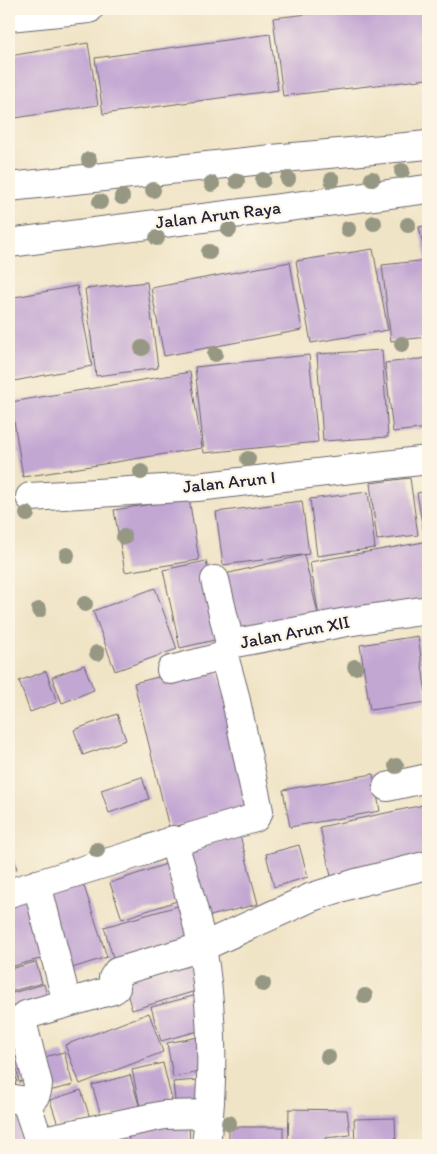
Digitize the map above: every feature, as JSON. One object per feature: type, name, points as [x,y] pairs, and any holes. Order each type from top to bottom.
[{"type":"street","points":[[9,17],[89,9]]},
{"type":"street","points":[[9,187],[272,159],[428,145]]},
{"type":"street","name":"Jalan Arun Raya","points":[[9,243],[428,189]]},
{"type":"street","name":"Jalan Arun I","points":[[30,497],[197,487],[428,460]]},
{"type":"street","points":[[188,838],[255,818],[258,811],[235,696],[215,580]]},
{"type":"street","name":"Jalan Arun XII","points":[[171,670],[227,650],[347,622],[428,610]]},
{"type":"street","points":[[387,787],[428,778]]},
{"type":"street","points":[[9,893],[142,852],[173,840],[202,947],[208,1005],[211,1099],[206,1145]]},
{"type":"street","points":[[209,1114],[164,1115],[40,1143],[17,1100],[32,1099],[38,1092],[38,1084],[22,1021],[26,1015],[113,990],[116,988],[113,978],[117,972],[202,947],[312,897],[356,883],[428,865]]},
{"type":"street","points":[[37,884],[67,1003]]},
{"type":"building","points":[[353,9],[428,9],[428,79],[283,96],[273,18]]},
{"type":"building","points":[[270,34],[278,90],[103,114],[95,58]]},
{"type":"building","points":[[88,43],[98,105],[9,119],[9,56]]},
{"type":"building","points":[[428,225],[428,259],[426,259],[419,227]]},
{"type":"building","points":[[373,249],[388,330],[311,343],[296,261]]},
{"type":"building","points":[[428,260],[428,337],[391,341],[382,265]]},
{"type":"building","points":[[290,262],[302,330],[164,356],[151,288]]},
{"type":"building","points":[[147,282],[158,368],[96,376],[85,289]]},
{"type":"building","points":[[77,286],[92,366],[9,382],[9,298]]},
{"type":"building","points":[[382,350],[388,437],[323,441],[317,354]]},
{"type":"building","points":[[309,355],[318,442],[204,453],[195,367]]},
{"type":"building","points":[[428,358],[428,428],[393,432],[385,363]]},
{"type":"building","points":[[190,372],[202,448],[23,477],[11,402]]},
{"type":"building","points":[[410,478],[418,535],[377,540],[370,483]]},
{"type":"building","points":[[428,491],[428,547],[426,547],[417,493]]},
{"type":"building","points":[[368,492],[375,548],[317,556],[310,499]]},
{"type":"building","points":[[189,498],[199,560],[125,572],[114,510]]},
{"type":"building","points":[[302,501],[309,554],[223,565],[216,512]]},
{"type":"building","points":[[424,542],[428,567],[428,598],[319,617],[310,562]]},
{"type":"building","points":[[304,555],[318,614],[232,636],[217,576]]},
{"type":"building","points":[[206,561],[223,638],[180,648],[163,570]]},
{"type":"building","points":[[155,588],[177,649],[115,671],[93,611]]},
{"type":"building","points":[[418,636],[427,702],[370,710],[360,645]]},
{"type":"building","points":[[215,663],[251,808],[169,828],[134,683]]},
{"type":"building","points":[[84,665],[94,690],[62,703],[52,677]]},
{"type":"building","points":[[46,671],[57,702],[30,712],[19,681]]},
{"type":"building","points":[[117,714],[126,740],[83,755],[74,730]]},
{"type":"building","points":[[373,774],[380,811],[290,827],[283,790]]},
{"type":"building","points":[[142,777],[149,799],[109,813],[101,790]]},
{"type":"building","points":[[428,804],[428,855],[331,876],[320,827]]},
{"type":"building","points":[[240,835],[258,904],[202,918],[184,849]]},
{"type":"building","points":[[9,843],[17,869],[9,871]]},
{"type":"building","points":[[299,845],[308,877],[274,887],[266,854]]},
{"type":"building","points":[[169,863],[180,900],[122,919],[110,883]]},
{"type":"building","points":[[83,883],[107,957],[66,970],[43,896]]},
{"type":"building","points":[[35,896],[52,956],[9,967],[9,903]]},
{"type":"building","points":[[185,904],[197,945],[116,968],[104,927]]},
{"type":"building","points":[[190,960],[199,990],[132,1010],[123,980]]},
{"type":"building","points":[[36,962],[42,983],[9,992],[9,969]]},
{"type":"building","points":[[44,984],[50,1007],[9,1021],[9,994]]},
{"type":"building","points":[[197,995],[206,1029],[161,1041],[151,1007]]},
{"type":"building","points":[[149,1013],[163,1052],[80,1084],[65,1045]]},
{"type":"building","points":[[9,1031],[13,1044],[9,1046]]},
{"type":"building","points":[[204,1036],[210,1070],[173,1077],[167,1043]]},
{"type":"building","points":[[25,1051],[29,1080],[19,1082],[14,1053]]},
{"type":"building","points":[[64,1052],[73,1085],[41,1093],[32,1060]]},
{"type":"building","points":[[9,1055],[17,1082],[9,1083]]},
{"type":"building","points":[[163,1063],[173,1105],[141,1112],[132,1070]]},
{"type":"building","points":[[130,1075],[140,1108],[102,1119],[92,1085]]},
{"type":"building","points":[[198,1080],[200,1107],[176,1109],[173,1082]]},
{"type":"building","points":[[81,1090],[90,1118],[59,1128],[50,1100]]},
{"type":"building","points":[[24,1105],[33,1145],[10,1145],[9,1108]]},
{"type":"building","points":[[289,1109],[347,1110],[350,1135],[326,1138],[325,1145],[288,1145]]},
{"type":"building","points":[[395,1118],[396,1145],[355,1145],[354,1119]]},
{"type":"building","points":[[189,1122],[190,1145],[129,1145],[128,1125]]},
{"type":"building","points":[[229,1127],[283,1127],[283,1145],[229,1145]]},
{"type":"building","points":[[116,1131],[119,1145],[50,1145]]},
{"type":"building","points":[[351,1140],[351,1145],[331,1145],[331,1141]]}]
